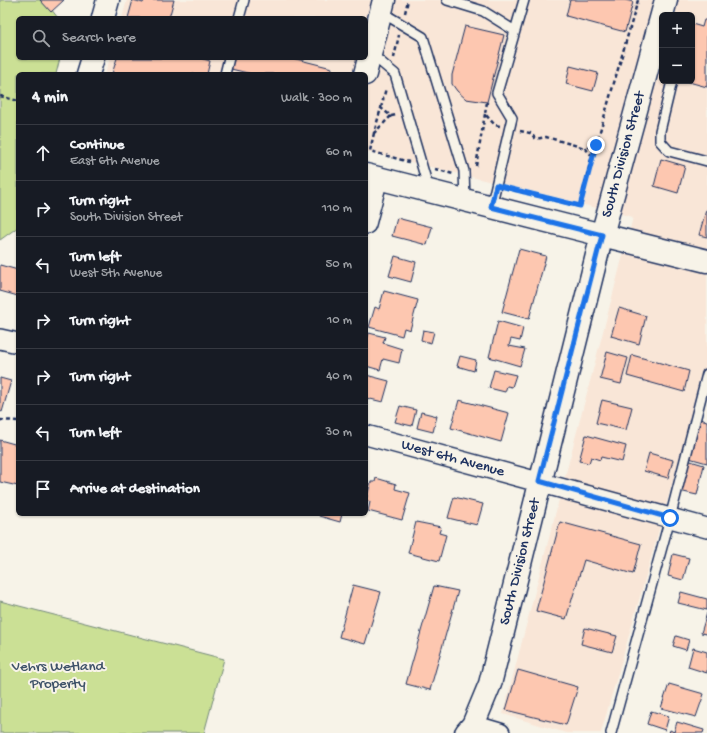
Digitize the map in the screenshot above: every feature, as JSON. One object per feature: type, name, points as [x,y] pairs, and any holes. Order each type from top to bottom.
[{"type":"main road","points":[[104,16],[108,0]]},
{"type":"main road","name":"South Division Street","points":[[470,729],[490,684],[539,481],[602,235],[666,0]]},
{"type":"main road","points":[[365,72],[382,6]]},
{"type":"main road","points":[[88,72],[92,60]]},
{"type":"main road","points":[[372,176],[707,261]]},
{"type":"street","points":[[368,208],[372,176]]},
{"type":"street","points":[[0,339],[16,343]]},
{"type":"street","name":"West 6th Avenue","points":[[368,436],[707,528]]},
{"type":"street","points":[[470,729],[500,733]]},
{"type":"lane","points":[[240,16],[244,0]]},
{"type":"lane","points":[[447,0],[483,11],[515,31]]},
{"type":"lane","points":[[491,207],[512,118],[497,93],[524,0]]},
{"type":"lane","points":[[382,6],[402,25],[423,37],[464,171],[465,200]]},
{"type":"lane","points":[[370,53],[395,74],[430,191]]},
{"type":"lane","points":[[225,72],[228,60]]},
{"type":"lane","points":[[671,84],[660,130],[660,141],[669,151],[707,161]]},
{"type":"lane","points":[[611,733],[670,518],[707,374]]},
{"type":"path","points":[[408,0],[370,151],[474,180],[487,102]]},
{"type":"path","points":[[496,185],[580,206],[592,156],[638,0]]},
{"type":"path","points":[[0,96],[16,100]]},
{"type":"path","points":[[381,108],[391,116]]},
{"type":"path","points":[[374,133],[391,116],[406,112]]},
{"type":"path","points":[[485,114],[495,125],[530,133],[536,139],[546,138],[585,148],[596,145]]},
{"type":"path","points":[[585,148],[592,156]]},
{"type":"path","points":[[0,420],[16,421]]},
{"type":"shaded area","points":[[127,0],[707,0],[707,362],[601,733],[566,733],[503,714],[633,217],[368,151],[368,72],[106,72],[109,60],[368,60],[368,16],[123,16]]},
{"type":"green space","points":[[0,0],[44,0],[56,16],[16,16],[16,60],[60,60],[56,72],[16,72],[16,228],[0,240]]},
{"type":"green space","name":"Vehrs Wetland Property","points":[[0,601],[224,659],[204,733],[0,733]]},
{"type":"building","points":[[40,0],[64,0],[51,12]]},
{"type":"building","points":[[133,0],[143,3],[144,0],[174,0],[170,16],[129,16]]},
{"type":"building","points":[[570,0],[625,0],[633,2],[625,32],[566,16]]},
{"type":"building","points":[[704,20],[707,20],[707,87],[695,84],[695,25],[702,27]]},
{"type":"building","points":[[465,26],[504,35],[487,102],[466,99],[452,84],[452,75]]},
{"type":"building","points":[[116,60],[210,61],[207,72],[113,72]]},
{"type":"building","points":[[233,60],[300,60],[332,68],[331,72],[244,72],[231,69]]},
{"type":"building","points":[[570,66],[598,73],[593,91],[566,84]]},
{"type":"building","points":[[661,159],[685,166],[678,193],[654,186]]},
{"type":"building","points":[[707,210],[707,237],[699,235]]},
{"type":"building","points":[[397,218],[432,227],[427,245],[392,236]]},
{"type":"building","points":[[519,249],[546,256],[529,319],[502,312]]},
{"type":"building","points":[[395,256],[416,262],[411,282],[389,276]]},
{"type":"building","points":[[0,265],[16,269],[16,295],[0,291]]},
{"type":"building","points":[[384,291],[418,300],[410,330],[404,328],[402,336],[369,327],[375,307],[379,309]]},
{"type":"building","points":[[619,308],[646,316],[639,344],[611,336]]},
{"type":"building","points":[[498,321],[523,328],[520,341],[511,339],[509,346],[525,349],[520,366],[489,357]]},
{"type":"building","points":[[423,330],[434,332],[431,343],[421,340]]},
{"type":"building","points":[[369,333],[385,337],[383,343],[402,349],[399,363],[383,359],[380,370],[368,367]]},
{"type":"building","points":[[607,352],[628,358],[621,384],[600,379]]},
{"type":"building","points":[[632,355],[689,371],[684,392],[627,376]]},
{"type":"building","points":[[460,356],[476,360],[474,371],[457,366]]},
{"type":"building","points":[[494,370],[516,375],[512,387],[507,386],[505,392],[489,388]]},
{"type":"building","points":[[368,376],[389,381],[383,402],[368,398]]},
{"type":"building","points":[[0,378],[11,381],[2,412],[0,411]]},
{"type":"building","points":[[459,400],[509,413],[501,442],[451,428]]},
{"type":"building","points":[[602,400],[632,407],[626,430],[596,423]]},
{"type":"building","points":[[400,406],[416,410],[412,426],[395,422]]},
{"type":"building","points":[[421,412],[437,416],[433,432],[417,428]]},
{"type":"building","points":[[700,419],[707,421],[707,463],[689,458]]},
{"type":"building","points":[[586,435],[626,446],[622,462],[601,457],[600,460],[591,457],[589,463],[579,461]]},
{"type":"building","points":[[0,440],[16,444],[16,486],[0,482]]},
{"type":"building","points":[[649,453],[673,460],[668,478],[644,471]]},
{"type":"building","points":[[687,460],[704,465],[697,495],[679,491]]},
{"type":"building","points":[[376,478],[396,484],[395,489],[410,493],[402,520],[368,511],[370,502],[368,501],[368,493],[371,482],[375,482]]},
{"type":"building","points":[[454,497],[483,504],[477,525],[448,518]]},
{"type":"building","points":[[319,516],[342,516],[340,522]]},
{"type":"building","points":[[416,522],[441,527],[439,533],[446,535],[439,561],[408,553]]},
{"type":"building","points":[[560,522],[641,544],[633,574],[584,560],[566,619],[536,611]]},
{"type":"building","points":[[673,554],[689,558],[683,580],[668,576]]},
{"type":"building","points":[[353,585],[381,592],[365,644],[339,637]]},
{"type":"building","points":[[434,586],[458,591],[430,690],[406,684]]},
{"type":"building","points":[[681,592],[707,599],[707,610],[678,603]]},
{"type":"building","points":[[707,613],[707,634],[701,633]]},
{"type":"building","points":[[585,628],[617,636],[612,652],[581,644]]},
{"type":"building","points":[[676,636],[689,640],[686,650],[673,646]]},
{"type":"building","points":[[693,648],[707,652],[707,673],[688,667]]},
{"type":"building","points":[[518,670],[578,687],[566,725],[506,710]]},
{"type":"building","points":[[669,684],[704,694],[696,717],[661,708]]},
{"type":"building","points":[[651,711],[669,716],[665,730],[647,724]]},
{"type":"building","points":[[677,722],[704,730],[703,733],[669,733],[670,730],[674,732]]},
{"type":"route","points":[[596,145],[580,206],[496,185],[491,207],[602,235],[539,481],[670,518]]}]
